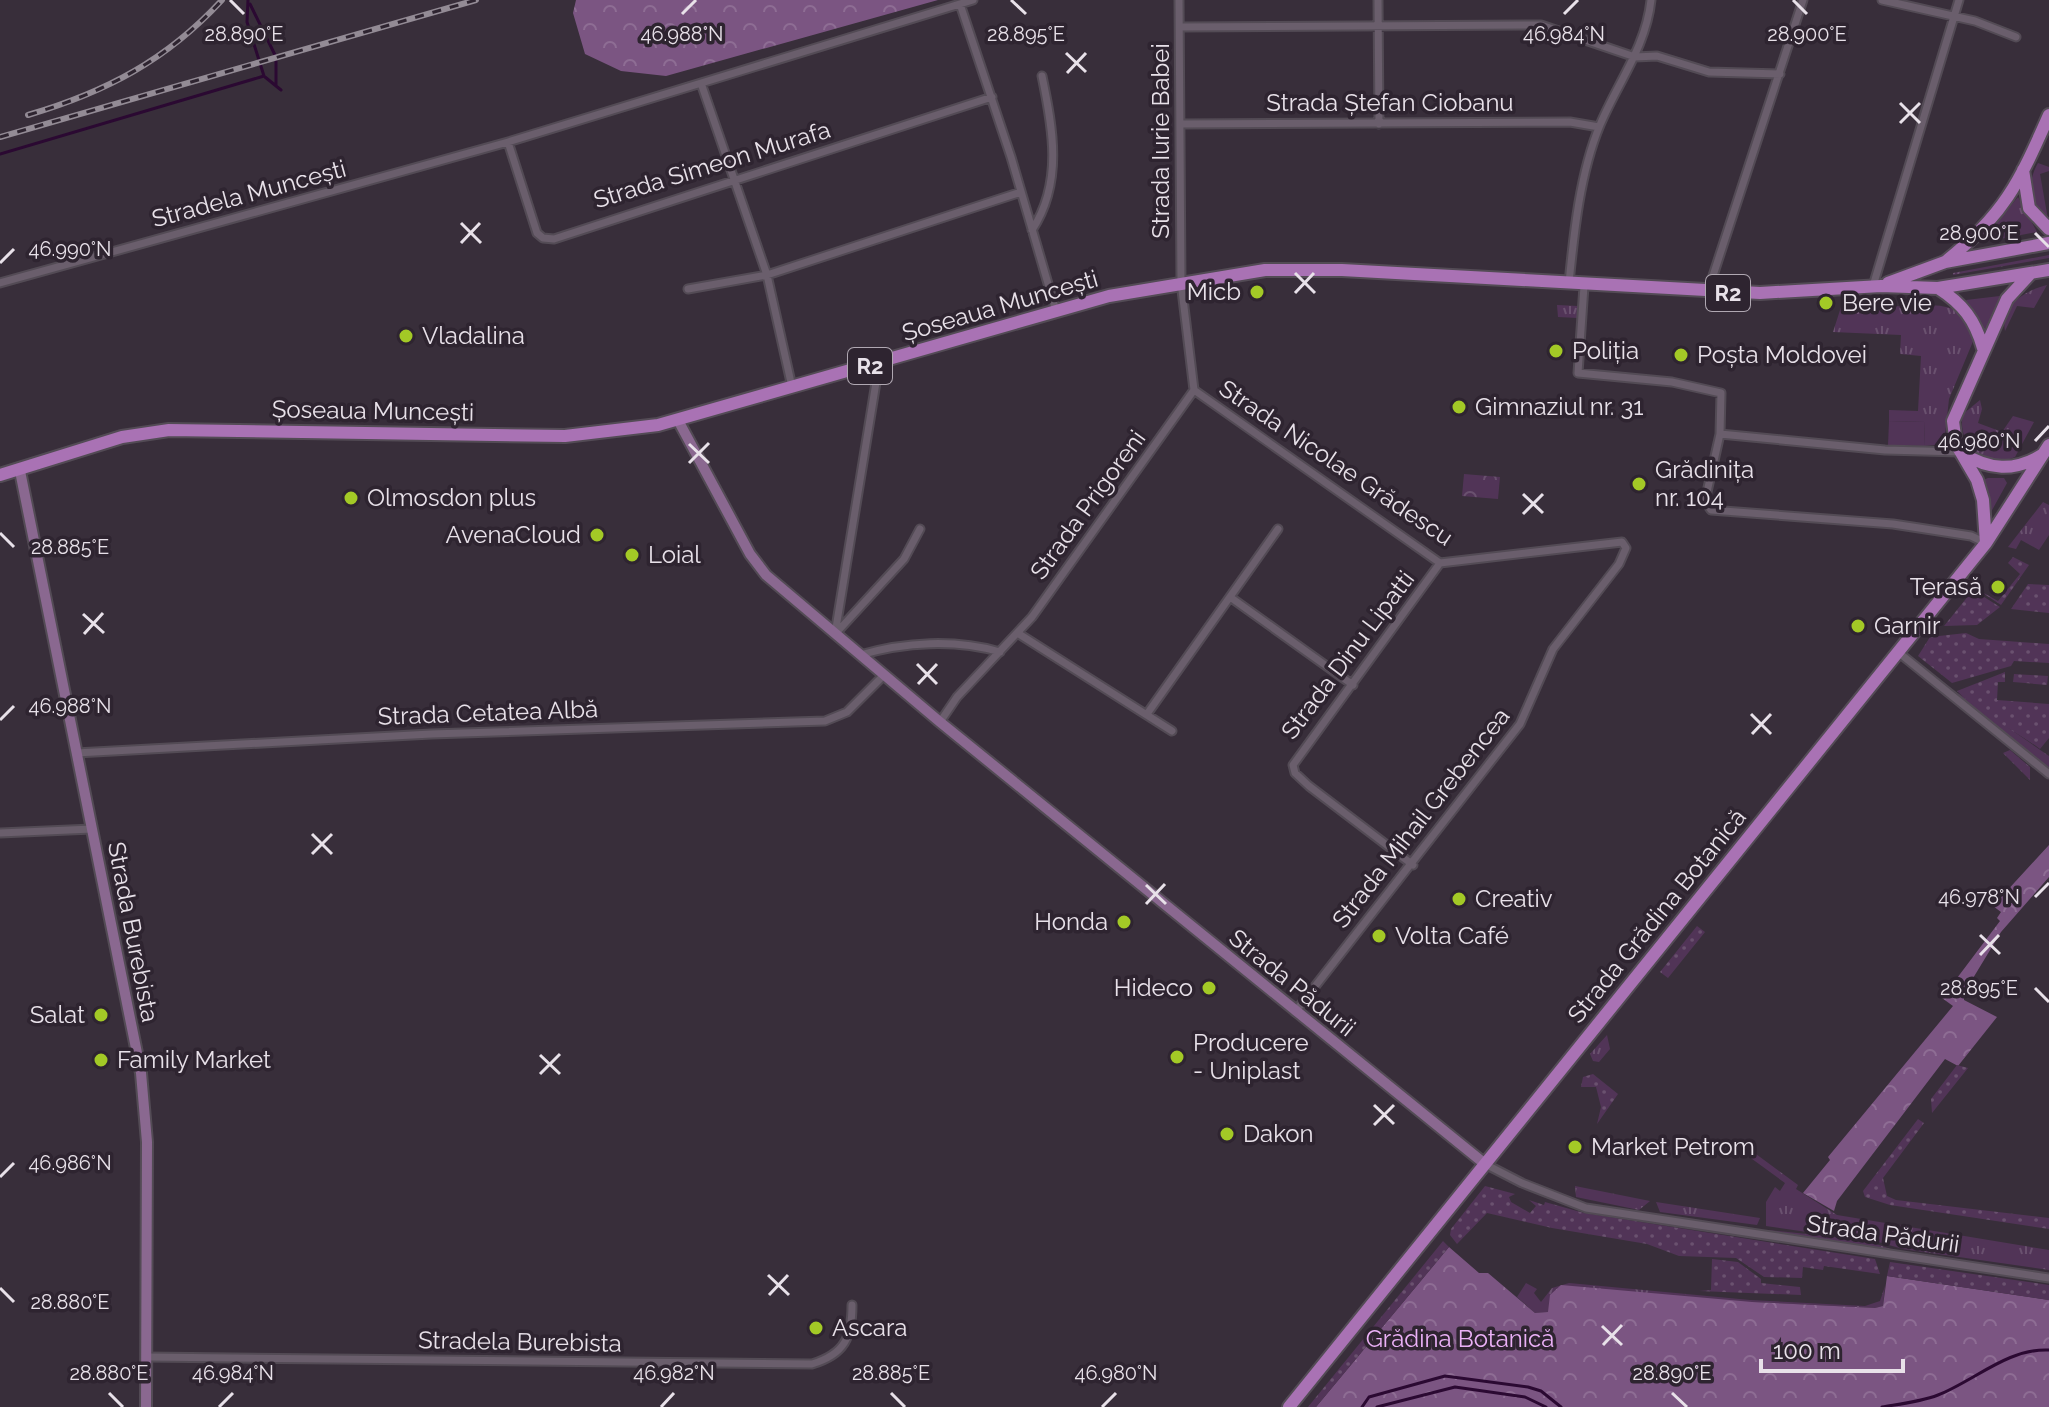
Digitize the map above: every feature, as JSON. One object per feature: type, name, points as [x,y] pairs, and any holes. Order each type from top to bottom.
[{"type":"main road","points":[[1945,262],[1994,220],[2048,118]]},
{"type":"main road","points":[[2023,170],[2029,208],[2049,229]]},
{"type":"main road","name":"Șoseaua Muncești","points":[[1877,286],[1945,262],[2049,243]]},
{"type":"main road","name":"Șoseaua Muncești","points":[[0,475],[152,431],[565,436],[679,422],[1120,294],[1181,282],[1287,269],[1708,292],[1877,286],[1938,288],[2049,270]]},
{"type":"main road","points":[[1986,543],[1983,500],[1977,480],[1952,431],[1953,421],[2007,299],[2030,274]]},
{"type":"main road","points":[[1938,288],[1958,301],[1969,314],[1983,348]]},
{"type":"main road","name":"Strada Pădurii","points":[[679,422],[757,565],[940,722],[1485,1164]]},
{"type":"main road","points":[[1961,452],[1996,468],[2021,464],[2047,449]]},
{"type":"main road","name":"Strada Grădina Botanică","points":[[1289,1407],[1986,543],[2047,449]]},
{"type":"main road","name":"Strada Burebista","points":[[20,471],[141,1073],[147,1142],[146,1407]]},
{"type":"street","name":"Stradela Muncești","points":[[0,283],[702,86],[973,0]]},
{"type":"street","name":"Strada Iurie Babei","points":[[1179,0],[1181,282]]},
{"type":"street","points":[[1378,0],[1379,124]]},
{"type":"street","points":[[1569,285],[1584,185],[1599,127],[1646,33],[1651,0]]},
{"type":"street","points":[[1708,292],[1803,0]]},
{"type":"street","points":[[1882,0],[1954,16],[2016,37]]},
{"type":"street","points":[[1877,286],[1959,0]]},
{"type":"street","points":[[960,4],[992,97],[1056,312]]},
{"type":"street","points":[[1180,27],[1541,25],[1635,57],[1657,56],[1709,72],[1780,74]]},
{"type":"street","points":[[1032,230],[1052,191],[1052,143],[1042,76]]},
{"type":"street","points":[[702,86],[732,182],[767,275],[793,389]]},
{"type":"street","name":"Strada Simeon Murafa","points":[[508,142],[537,233],[548,239],[992,97]]},
{"type":"street","name":"Strada Ștefan Ciobanu","points":[[1180,124],[1570,122],[1599,127]]},
{"type":"street","points":[[688,289],[767,275],[1021,192]]},
{"type":"street","points":[[1181,282],[1194,390]]},
{"type":"street","points":[[1584,286],[1578,373],[1672,382],[1721,393],[1720,434],[1705,501],[1711,510],[1893,524],[1971,536],[1986,543]]},
{"type":"street","points":[[835,634],[879,364]]},
{"type":"street","name":"Strada Nicolae Grădescu","points":[[1194,390],[1440,563],[1619,542],[1626,548],[1619,564]]},
{"type":"street","name":"Strada Prigoreni","points":[[940,722],[957,697],[1019,634],[1194,390]]},
{"type":"street","points":[[1720,434],[1885,450],[1961,452]]},
{"type":"street","points":[[835,634],[904,559],[920,529]]},
{"type":"street","points":[[1147,714],[1278,529]]},
{"type":"street","name":"Strada Dinu Lipatti","points":[[1413,865],[1295,773],[1293,765],[1440,563]]},
{"type":"street","name":"Strada Mihail Grebencea","points":[[1295,1012],[1413,865],[1520,724],[1547,659],[1619,564]]},
{"type":"street","points":[[1230,597],[1353,685]]},
{"type":"street","points":[[1019,634],[1172,731]]},
{"type":"street","points":[[860,655],[890,647],[957,643],[1000,652]]},
{"type":"street","points":[[1898,652],[2049,774]]},
{"type":"street","name":"Strada Cetatea Albă","points":[[76,753],[431,734],[825,721],[847,712],[884,675]]},
{"type":"street","points":[[0,833],[92,829]]},
{"type":"street","name":"Strada Pădurii","points":[[1485,1164],[1522,1183],[1586,1208],[2049,1278]]},
{"type":"street","name":"Stradela Burebista","points":[[147,1357],[812,1364],[845,1346],[851,1337],[852,1305]]},
{"type":"green space","points":[[576,0],[938,0],[666,76],[621,71],[585,54],[573,13]]},
{"type":"green space","points":[[2038,163],[2049,167],[2049,171],[2040,174],[2049,225],[2032,196],[2031,180]]},
{"type":"green space","points":[[2018,197],[2037,232],[1984,242],[1983,239]]},
{"type":"green space","points":[[2049,255],[2049,258],[1953,275],[1953,273]]},
{"type":"green space","points":[[2047,285],[2034,308],[2017,306],[2005,331],[2006,314],[2016,300]]},
{"type":"green space","points":[[2000,296],[1987,327],[1984,329],[1966,300]]},
{"type":"green space","points":[[1867,303],[1948,308],[1965,317],[1970,326],[1974,339],[1949,399],[1944,444],[1924,446],[1925,422],[1889,421],[1889,410],[1918,411],[1921,356],[1900,354],[1901,335],[1833,332],[1841,307]]},
{"type":"green space","points":[[1557,305],[1578,306],[1578,318],[1558,317]]},
{"type":"green space","points":[[1980,400],[1982,409],[1978,423],[2002,432],[2013,416],[2034,422],[2015,457],[1994,460],[1984,457],[1969,445],[1964,436],[1963,414]]},
{"type":"green space","points":[[1889,421],[1925,422],[1924,446],[1888,445]]},
{"type":"green space","points":[[1464,474],[1500,477],[1498,499],[1462,496]]},
{"type":"green space","points":[[2004,478],[2007,483],[1991,512],[1983,480]]},
{"type":"green space","points":[[2043,502],[2049,505],[2049,535],[2039,550],[2021,540],[2016,549],[2008,547]]},
{"type":"green space","points":[[2013,557],[2029,565],[2001,605],[1975,588],[1998,601],[2020,574],[2008,563]]},
{"type":"green space","points":[[2028,584],[2049,585],[2049,613],[2011,609]]},
{"type":"green space","points":[[1973,590],[2000,607],[1977,625],[1944,626]]},
{"type":"green space","points":[[1966,633],[1979,639],[2049,644],[2049,663],[2014,661],[2011,666],[1952,683],[1918,656],[1930,637]]},
{"type":"green space","points":[[2005,672],[2005,682],[1998,682],[1997,700],[2049,704],[2049,738],[2040,749],[1957,691]]},
{"type":"green space","points":[[2014,674],[2048,676],[2047,685],[2013,682]]},
{"type":"green space","points":[[1959,695],[2049,756],[2049,768]]},
{"type":"green space","points":[[2010,750],[2030,767],[2030,780],[2003,753]]},
{"type":"green space","points":[[2049,845],[2049,877],[2001,932],[1964,993],[1964,1000],[1997,1017],[1958,1066],[1945,1059],[1837,1201],[1834,1211],[1803,1193],[1830,1160],[1828,1157],[1953,1006],[1942,998],[2000,921],[1997,918],[2001,912],[1993,906]]},
{"type":"green space","points":[[1697,926],[1705,932],[1668,978],[1660,972]]},
{"type":"green space","points":[[1607,1035],[1610,1049],[1599,1062],[1593,1061],[1590,1054]]},
{"type":"green space","points":[[1957,1065],[1968,1068],[1932,1113],[1931,1099]]},
{"type":"green space","points":[[1593,1074],[1618,1094],[1597,1124],[1601,1107],[1596,1087],[1581,1087],[1583,1077]]},
{"type":"green space","points":[[1918,1119],[1924,1123],[1883,1178],[1887,1196],[1896,1200],[2049,1218],[2049,1229],[1890,1205],[1865,1197],[1863,1191]]},
{"type":"green space","points":[[1741,1143],[1798,1185],[1796,1189],[1837,1215],[2049,1250],[2049,1270],[1903,1249],[1840,1231],[1814,1233],[1766,1226],[1766,1202],[1775,1187],[1780,1191],[1785,1183],[1737,1148]]},
{"type":"green space","points":[[1485,1186],[1515,1194],[1509,1197],[1511,1202],[1530,1213],[1536,1206],[1529,1200],[1584,1213],[1875,1259],[1880,1274],[1824,1266],[1823,1270],[1803,1267],[1802,1278],[1764,1277],[1736,1258],[1679,1256],[1647,1244],[1487,1213],[1457,1244],[1450,1235],[1451,1229]]},
{"type":"green space","points":[[1575,1186],[1650,1201],[1639,1210],[1576,1197]]},
{"type":"green space","points":[[1656,1202],[1760,1218],[1757,1225],[1660,1212]]},
{"type":"green space","points":[[1765,1231],[1864,1240],[1900,1252]]},
{"type":"green space","points":[[1443,1241],[1449,1247],[1316,1407],[1308,1407]]},
{"type":"green space","name":"Grădina Botanică","points":[[1449,1247],[1479,1273],[1488,1273],[1535,1313],[1548,1312],[1550,1295],[1561,1285],[1752,1302],[1875,1308],[1883,1306],[1887,1276],[2049,1300],[2049,1407],[1316,1407]]},
{"type":"green space","points":[[1712,1259],[1738,1262],[1761,1279],[1761,1283],[1800,1287],[1801,1295],[1699,1291],[1711,1290]]},
{"type":"green space","points":[[1890,1262],[2049,1285],[2049,1300],[1887,1276]]},
{"type":"green space","points":[[1526,1283],[1537,1289],[1534,1293],[1541,1302],[1552,1288],[1569,1283],[1750,1300],[1865,1306],[1880,1301],[1885,1286],[1883,1306],[1875,1308],[1752,1302],[1535,1313],[1517,1297]]},
{"type":"waterway","points":[[0,154],[264,76],[247,22],[248,0]]},
{"type":"waterway","points":[[250,4],[276,57],[276,85]]},
{"type":"waterway","points":[[265,77],[281,90]]},
{"type":"waterway","points":[[1882,1407],[1931,1397],[2019,1354],[2049,1350]]},
{"type":"waterway","points":[[1362,1407],[1369,1397],[1445,1376],[1528,1387],[1541,1391],[1561,1407]]},
{"type":"waterway","points":[[1377,1407],[1455,1387],[1525,1397],[1546,1407]]},
{"type":"railway","points":[[28,115],[83,96],[134,71],[179,40],[222,0]]},
{"type":"railway","points":[[0,137],[476,0]]},
{"type":"place","name":"Micb","points":[[1257,292]]},
{"type":"place","name":"Bere vie","points":[[1826,303]]},
{"type":"place","name":"Vladalina","points":[[406,336]]},
{"type":"place","name":"Poliția","points":[[1556,351]]},
{"type":"place","name":"Poșta Moldovei","points":[[1681,355]]},
{"type":"place","name":"Gimnaziul nr. 31","points":[[1459,407]]},
{"type":"place","name":"Grădinița nr. 104","points":[[1639,484]]},
{"type":"place","name":"Olmosdon plus","points":[[351,498]]},
{"type":"place","name":"AvenaCloud","points":[[597,535]]},
{"type":"place","name":"Loial","points":[[632,555]]},
{"type":"place","name":"Terasă","points":[[1998,587]]},
{"type":"place","name":"Garnir","points":[[1858,626]]},
{"type":"place","name":"Creativ","points":[[1459,899]]},
{"type":"place","name":"Honda","points":[[1124,922]]},
{"type":"place","name":"Volta Café","points":[[1379,936]]},
{"type":"place","name":"Hideco","points":[[1209,988]]},
{"type":"place","name":"Salat","points":[[101,1015]]},
{"type":"place","name":"Producere - Uniplast","points":[[1177,1057]]},
{"type":"place","name":"Family Market","points":[[101,1060]]},
{"type":"place","name":"Dakon","points":[[1227,1134]]},
{"type":"place","name":"Market Petrom","points":[[1575,1147]]},
{"type":"place","name":"Ascara","points":[[816,1328]]}]
